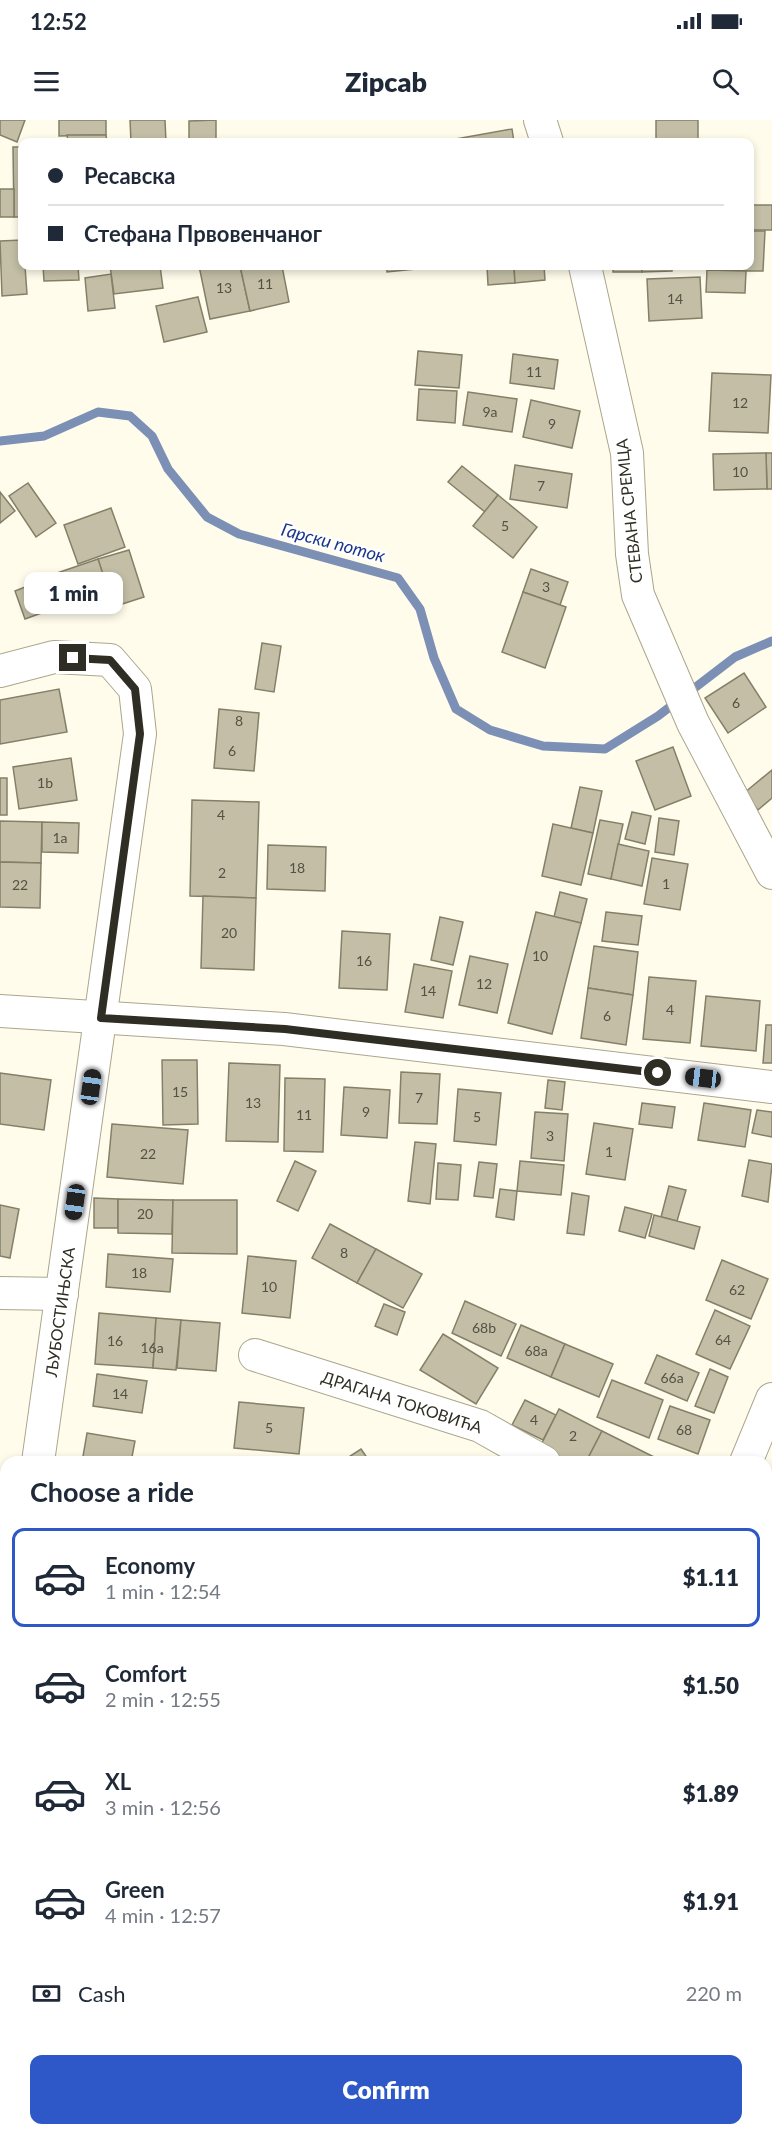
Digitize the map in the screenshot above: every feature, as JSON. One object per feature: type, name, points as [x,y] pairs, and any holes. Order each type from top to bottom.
[{"type":"street","points":[[540,120],[546,138]]},
{"type":"street","name":"СТЕВАНА СРЕМЦА","points":[[586,270],[627,453],[632,554],[638,595],[693,723],[772,873]]},
{"type":"street","name":"ЉУБОСТИЊСКА","points":[[0,670],[54,657],[110,660],[135,689],[140,734],[39,1456]]},
{"type":"street","points":[[0,1011],[285,1029],[772,1087]]},
{"type":"street","points":[[0,1293],[62,1294]]},
{"type":"street","name":"ДРАГАНА ТОКОВИЋА","points":[[255,1354],[480,1426],[533,1456]]},
{"type":"street","points":[[748,1456],[772,1399]]},
{"type":"building","points":[[0,120],[25,120],[17,142],[0,135]]},
{"type":"building","points":[[59,120],[106,120],[106,135],[59,136]]},
{"type":"building","points":[[130,120],[165,120],[166,138],[131,138]]},
{"type":"building","points":[[216,120],[216,138],[189,138],[189,121]]},
{"type":"building","points":[[656,120],[698,120],[698,138],[656,138]]},
{"type":"building","points":[[512,129],[513,138],[461,138]]},
{"type":"building","points":[[67,135],[106,135],[106,138],[67,138]]},
{"type":"building","points":[[13,147],[18,147],[18,217],[14,217]]},
{"type":"building","points":[[0,189],[14,189],[14,217],[0,217]]},
{"type":"building","points":[[754,205],[772,205],[772,230],[754,230]]},
{"type":"building","points":[[754,231],[765,231],[763,271],[734,271],[754,270]]},
{"type":"building","points":[[18,240],[18,270],[25,270],[27,294],[2,296],[0,241]]},
{"type":"building","points":[[43,270],[78,270],[79,280],[44,281]]},
{"type":"building","points":[[111,270],[161,270],[163,288],[114,294]]},
{"type":"building","points":[[200,270],[241,270],[250,311],[210,319]]},
{"type":"building","points":[[241,270],[283,270],[289,302],[250,311]]},
{"type":"building","points":[[487,270],[514,270],[515,283],[488,285]]},
{"type":"building","points":[[514,270],[544,270],[545,280],[515,283]]},
{"type":"building","points":[[613,270],[642,270],[642,272],[613,272]]},
{"type":"building","points":[[642,270],[672,270],[672,271],[642,272]]},
{"type":"building","points":[[707,270],[746,271],[745,293],[706,292]]},
{"type":"building","points":[[111,274],[115,308],[88,311],[85,278]]},
{"type":"building","points":[[700,277],[702,318],[649,321],[647,279]]},
{"type":"building","points":[[198,297],[207,332],[164,342],[156,306]]},
{"type":"building","points":[[418,351],[462,355],[459,388],[415,385]]},
{"type":"building","points":[[513,354],[558,360],[554,389],[510,383]]},
{"type":"building","points":[[712,373],[771,375],[768,433],[709,431]]},
{"type":"building","points":[[419,389],[457,391],[455,423],[417,420]]},
{"type":"building","points":[[468,392],[517,399],[512,432],[463,425]]},
{"type":"building","points":[[531,400],[580,411],[572,448],[523,437]]},
{"type":"building","points":[[766,453],[772,453],[772,489],[767,489]]},
{"type":"building","points":[[766,453],[767,489],[714,490],[713,454]]},
{"type":"building","points":[[515,465],[572,474],[567,508],[510,499]]},
{"type":"building","points":[[462,466],[498,495],[485,512],[448,482]]},
{"type":"building","points":[[28,483],[56,523],[36,537],[9,496]]},
{"type":"building","points":[[0,492],[15,511],[0,523]]},
{"type":"building","points":[[498,495],[537,527],[513,558],[473,526]]},
{"type":"building","points":[[111,508],[125,547],[78,564],[64,525]]},
{"type":"building","points":[[129,550],[144,597],[113,607],[98,559]]},
{"type":"building","points":[[98,559],[109,593],[67,606],[57,573]]},
{"type":"building","points":[[531,569],[568,582],[560,605],[523,592]]},
{"type":"building","points":[[48,578],[58,607],[25,619],[15,591]]},
{"type":"building","points":[[523,592],[566,607],[545,668],[502,652]]},
{"type":"building","points":[[262,643],[281,646],[274,692],[255,689]]},
{"type":"building","points":[[744,673],[766,707],[728,733],[705,698]]},
{"type":"building","points":[[59,689],[67,732],[0,744],[0,700]]},
{"type":"building","points":[[219,709],[259,713],[254,771],[214,768]]},
{"type":"building","points":[[673,747],[691,796],[655,810],[636,761]]},
{"type":"building","points":[[71,758],[77,800],[19,809],[13,767]]},
{"type":"building","points":[[772,770],[772,798],[758,810],[744,793]]},
{"type":"building","points":[[0,778],[7,778],[7,815],[0,815]]},
{"type":"building","points":[[580,787],[602,791],[593,833],[571,828]]},
{"type":"building","points":[[192,800],[259,802],[256,898],[190,896]]},
{"type":"building","points":[[632,812],[651,816],[645,844],[625,839]]},
{"type":"building","points":[[659,818],[679,821],[674,855],[655,852]]},
{"type":"building","points":[[600,820],[623,824],[611,879],[588,874]]},
{"type":"building","points":[[0,821],[42,822],[41,863],[0,862]]},
{"type":"building","points":[[42,822],[79,823],[78,853],[42,852]]},
{"type":"building","points":[[553,824],[593,833],[581,885],[542,876]]},
{"type":"building","points":[[618,844],[649,851],[642,886],[611,879]]},
{"type":"building","points":[[268,845],[326,847],[325,891],[267,889]]},
{"type":"building","points":[[652,858],[688,864],[680,910],[644,904]]},
{"type":"building","points":[[0,862],[41,863],[40,908],[0,907]]},
{"type":"building","points":[[560,892],[587,899],[581,923],[554,917]]},
{"type":"building","points":[[203,896],[256,898],[254,970],[201,968]]},
{"type":"building","points":[[536,912],[581,923],[552,1034],[508,1023]]},
{"type":"building","points":[[606,912],[642,916],[638,945],[602,941]]},
{"type":"building","points":[[440,917],[463,922],[453,965],[431,960]]},
{"type":"building","points":[[342,931],[390,934],[387,990],[339,988]]},
{"type":"building","points":[[594,946],[638,952],[633,995],[588,988]]},
{"type":"building","points":[[470,956],[508,964],[497,1013],[459,1005]]},
{"type":"building","points":[[414,964],[452,971],[443,1018],[405,1012]]},
{"type":"building","points":[[649,977],[696,981],[690,1043],[643,1039]]},
{"type":"building","points":[[588,988],[633,995],[626,1045],[581,1038]]},
{"type":"building","points":[[706,996],[760,1001],[756,1051],[701,1046]]},
{"type":"building","points":[[766,1025],[772,1025],[772,1063],[763,1063]]},
{"type":"building","points":[[162,1060],[197,1060],[198,1124],[163,1125]]},
{"type":"building","points":[[229,1063],[280,1065],[278,1142],[226,1141]]},
{"type":"building","points":[[401,1072],[440,1074],[437,1124],[399,1123]]},
{"type":"building","points":[[0,1073],[51,1080],[44,1130],[0,1124]]},
{"type":"building","points":[[285,1078],[325,1079],[323,1152],[284,1151]]},
{"type":"building","points":[[548,1080],[565,1082],[562,1110],[545,1108]]},
{"type":"building","points":[[344,1087],[390,1090],[387,1138],[341,1135]]},
{"type":"building","points":[[458,1089],[501,1093],[496,1145],[454,1141]]},
{"type":"building","points":[[642,1103],[675,1107],[672,1128],[639,1124]]},
{"type":"building","points":[[704,1103],[751,1110],[745,1147],[698,1140]]},
{"type":"building","points":[[757,1110],[772,1112],[772,1137],[752,1133]]},
{"type":"building","points":[[535,1112],[568,1114],[564,1161],[531,1158]]},
{"type":"building","points":[[594,1123],[633,1129],[625,1180],[586,1174]]},
{"type":"building","points":[[112,1124],[188,1130],[183,1184],[107,1177]]},
{"type":"building","points":[[415,1142],[436,1144],[430,1204],[408,1201]]},
{"type":"building","points":[[749,1160],[772,1164],[768,1202],[742,1196]]},
{"type":"building","points":[[295,1161],[316,1171],[298,1211],[277,1201]]},
{"type":"building","points":[[520,1161],[564,1165],[561,1195],[517,1191]]},
{"type":"building","points":[[479,1162],[497,1164],[493,1198],[474,1196]]},
{"type":"building","points":[[438,1163],[461,1165],[458,1200],[436,1199]]},
{"type":"building","points":[[669,1186],[686,1190],[677,1221],[661,1217]]},
{"type":"building","points":[[500,1189],[517,1191],[514,1220],[496,1217]]},
{"type":"building","points":[[572,1193],[589,1196],[584,1235],[567,1233]]},
{"type":"building","points":[[94,1198],[118,1199],[118,1228],[94,1228]]},
{"type":"building","points":[[118,1199],[173,1200],[172,1234],[118,1233]]},
{"type":"building","points":[[173,1200],[237,1200],[237,1254],[172,1253]]},
{"type":"building","points":[[0,1205],[19,1209],[10,1258],[0,1256]]},
{"type":"building","points":[[625,1207],[652,1214],[645,1238],[619,1231]]},
{"type":"building","points":[[654,1215],[700,1227],[694,1249],[649,1236]]},
{"type":"building","points":[[330,1224],[376,1249],[357,1283],[312,1258]]},
{"type":"building","points":[[376,1249],[422,1274],[403,1308],[357,1283]]},
{"type":"building","points":[[108,1254],[173,1259],[170,1292],[106,1287]]},
{"type":"building","points":[[248,1256],[296,1261],[290,1318],[242,1313]]},
{"type":"building","points":[[722,1260],[768,1279],[751,1319],[706,1300]]},
{"type":"building","points":[[465,1301],[516,1324],[501,1356],[452,1333]]},
{"type":"building","points":[[384,1304],[405,1312],[397,1335],[375,1326]]},
{"type":"building","points":[[715,1310],[750,1326],[730,1369],[696,1354]]},
{"type":"building","points":[[99,1313],[156,1318],[153,1368],[95,1364]]},
{"type":"building","points":[[156,1318],[181,1320],[176,1370],[153,1368]]},
{"type":"building","points":[[181,1320],[220,1323],[216,1371],[177,1368]]},
{"type":"building","points":[[521,1325],[565,1344],[551,1377],[507,1358]]},
{"type":"building","points":[[443,1334],[498,1368],[476,1404],[420,1370]]},
{"type":"building","points":[[565,1344],[613,1364],[599,1397],[551,1377]]},
{"type":"building","points":[[657,1355],[699,1373],[687,1401],[645,1383]]},
{"type":"building","points":[[710,1369],[728,1377],[714,1413],[695,1406]]},
{"type":"building","points":[[97,1374],[147,1381],[142,1413],[93,1406]]},
{"type":"building","points":[[612,1380],[663,1400],[649,1438],[597,1417]]},
{"type":"building","points":[[525,1400],[556,1415],[543,1440],[512,1425]]},
{"type":"building","points":[[239,1402],[304,1408],[299,1454],[234,1448]]},
{"type":"building","points":[[670,1406],[710,1420],[698,1454],[658,1439]]},
{"type":"building","points":[[559,1409],[602,1431],[589,1456],[554,1456],[539,1449]]},
{"type":"building","points":[[602,1431],[652,1456],[589,1456]]},
{"type":"building","points":[[87,1433],[135,1441],[132,1456],[83,1456]]},
{"type":"building","points":[[361,1449],[366,1456],[350,1456]]},
{"type":"waterway","name":"Гарски поток","points":[[0,441],[44,436],[98,412],[130,416],[152,436],[168,469],[207,517],[239,534],[398,578],[420,609],[434,658],[456,709],[490,730],[543,746],[605,749],[658,716],[735,657],[772,641]]},
{"type":"route","points":[[73,658],[110,660],[135,689],[140,734],[101,1018],[285,1029],[498,1052],[658,1073]]}]
